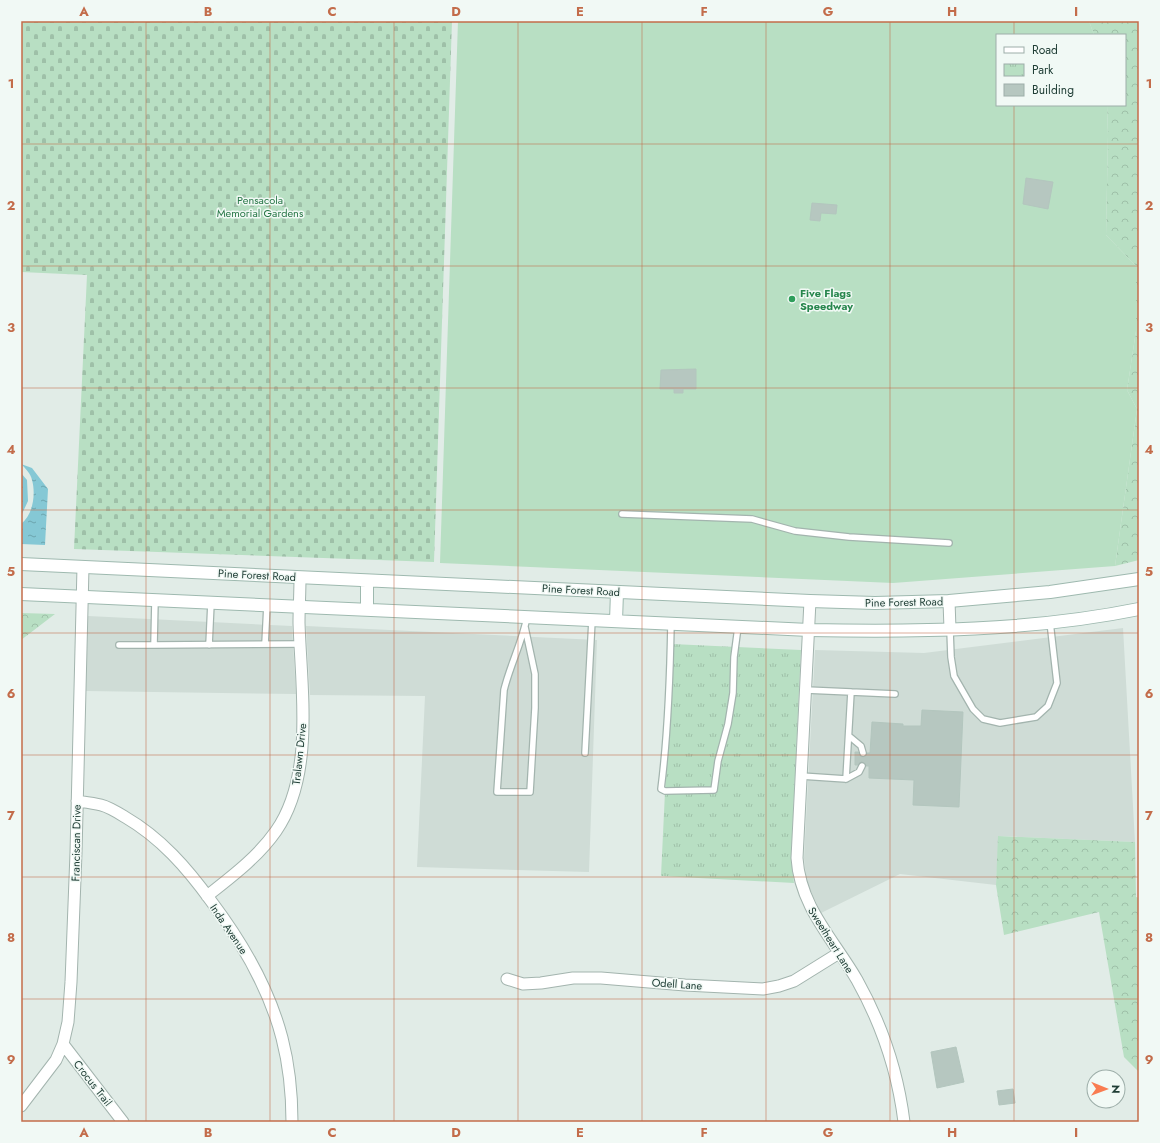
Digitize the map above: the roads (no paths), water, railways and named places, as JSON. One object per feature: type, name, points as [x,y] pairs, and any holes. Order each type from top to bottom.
[{"type":"main road","name":"Pine Forest Road","points":[[21,564],[300,578],[875,603],[949,601],[1050,592],[1139,579]]},
{"type":"main road","points":[[367,581],[367,610]]},
{"type":"main road","points":[[616,621],[617,592]]},
{"type":"main road","points":[[21,594],[300,606],[526,622],[592,620],[809,630],[884,631],[1028,625],[1139,609]]},
{"type":"street","name":"Franciscan Drive","points":[[21,1106],[56,1060],[63,1044],[68,1022],[76,853],[76,801],[83,567]]},
{"type":"street","name":"Tralawn Drive","points":[[207,896],[232,877],[275,832],[286,813],[294,793],[299,769],[303,723],[303,678],[300,644],[300,578]]},
{"type":"street","name":"Sweetheart Lane","points":[[810,601],[797,858],[800,878],[806,899],[816,918],[857,980],[878,1025],[892,1067],[904,1122]]},
{"type":"street","points":[[949,601],[950,629]]},
{"type":"street","name":"Inda Avenue","points":[[76,801],[101,805],[130,820],[146,831],[176,857],[189,872],[233,932],[260,980],[282,1037],[288,1067],[292,1122]]},
{"type":"street","name":"Odell Lane","points":[[507,979],[523,984],[573,978],[601,978],[685,985],[763,988],[794,982],[839,953]]},
{"type":"street","name":"Crocus Trail","points":[[63,1044],[123,1122]]},
{"type":"lane","points":[[622,514],[752,519],[795,530],[849,537],[949,543]]},
{"type":"lane","points":[[154,645],[155,600]]},
{"type":"lane","points":[[209,645],[211,602]]},
{"type":"lane","points":[[265,644],[267,605]]},
{"type":"lane","points":[[585,753],[592,620]]},
{"type":"lane","points":[[526,622],[535,674],[535,708],[530,792],[497,792],[504,690],[506,679],[521,643],[526,622]]},
{"type":"lane","points":[[950,629],[951,657],[954,676],[973,709],[983,718],[1000,722],[1036,717],[1048,706],[1057,683],[1050,622]]},
{"type":"lane","points":[[671,624],[667,735],[661,789],[665,791],[714,790],[718,761],[728,724],[733,693],[734,658],[738,627]]},
{"type":"lane","points":[[119,645],[300,644]]},
{"type":"lane","points":[[806,690],[895,694]]},
{"type":"lane","points":[[846,779],[851,692]]},
{"type":"lane","points":[[849,736],[861,746],[863,753]]},
{"type":"lane","points":[[801,776],[846,779],[859,772],[862,766]]},
{"type":"water","points":[[21,464],[32,468],[48,489],[45,545],[21,544],[21,524],[31,510],[34,492],[28,471]]},
{"type":"water","points":[[21,473],[27,480],[28,501],[21,516]]},
{"type":"place","name":"Five Flags Speedway","points":[[792,299]]},
{"type":"park label","name":"Pensacola Memorial Gardens","points":[[260,206]]}]
